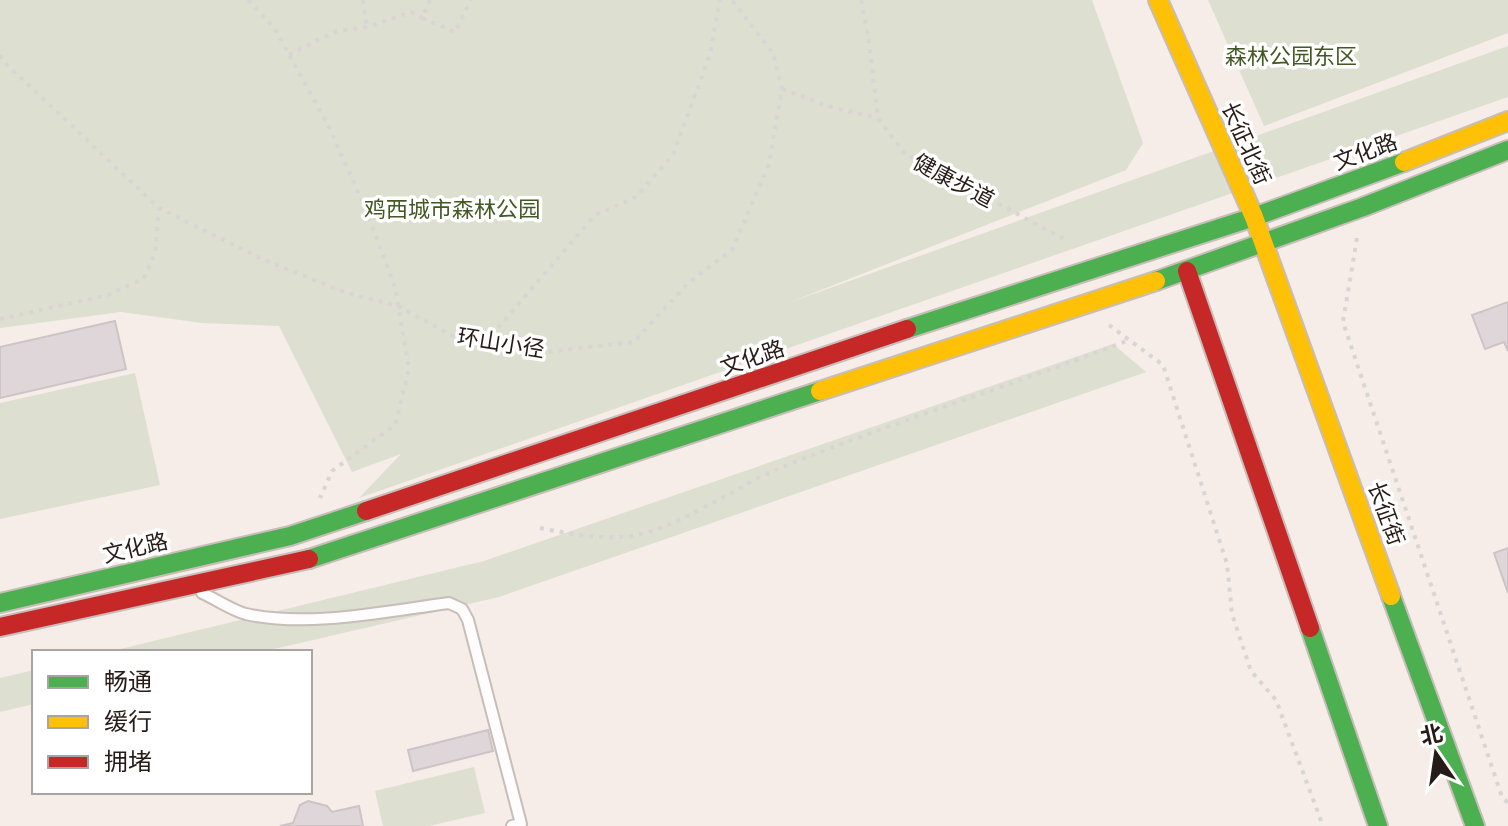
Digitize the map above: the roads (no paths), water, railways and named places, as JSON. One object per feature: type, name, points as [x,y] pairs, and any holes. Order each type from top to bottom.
[{"type":"main road","name":"长征北街","points":[[1158,0],[1259,215]]},
{"type":"main road","name":"文化路","points":[[0,603],[290,536],[1048,282],[1259,215],[1508,121]]},
{"type":"main road","points":[[0,627],[298,563],[1187,271],[1508,150]]},
{"type":"main road","name":"长征街","points":[[1259,215],[1264,244],[1475,826]]},
{"type":"main road","points":[[1187,271],[1378,826]]},
{"type":"lane","points":[[1231,238],[1259,215]]},
{"type":"lane","points":[[1187,271],[1220,246]]},
{"type":"lane","points":[[189,587],[245,613],[293,618],[350,615],[449,603],[462,609],[468,620],[521,824],[512,826]]},
{"type":"park label","name":"森林公园东区","points":[[1291,55]]},
{"type":"park label","name":"鸡西城市森林公园","points":[[452,208]]}]
